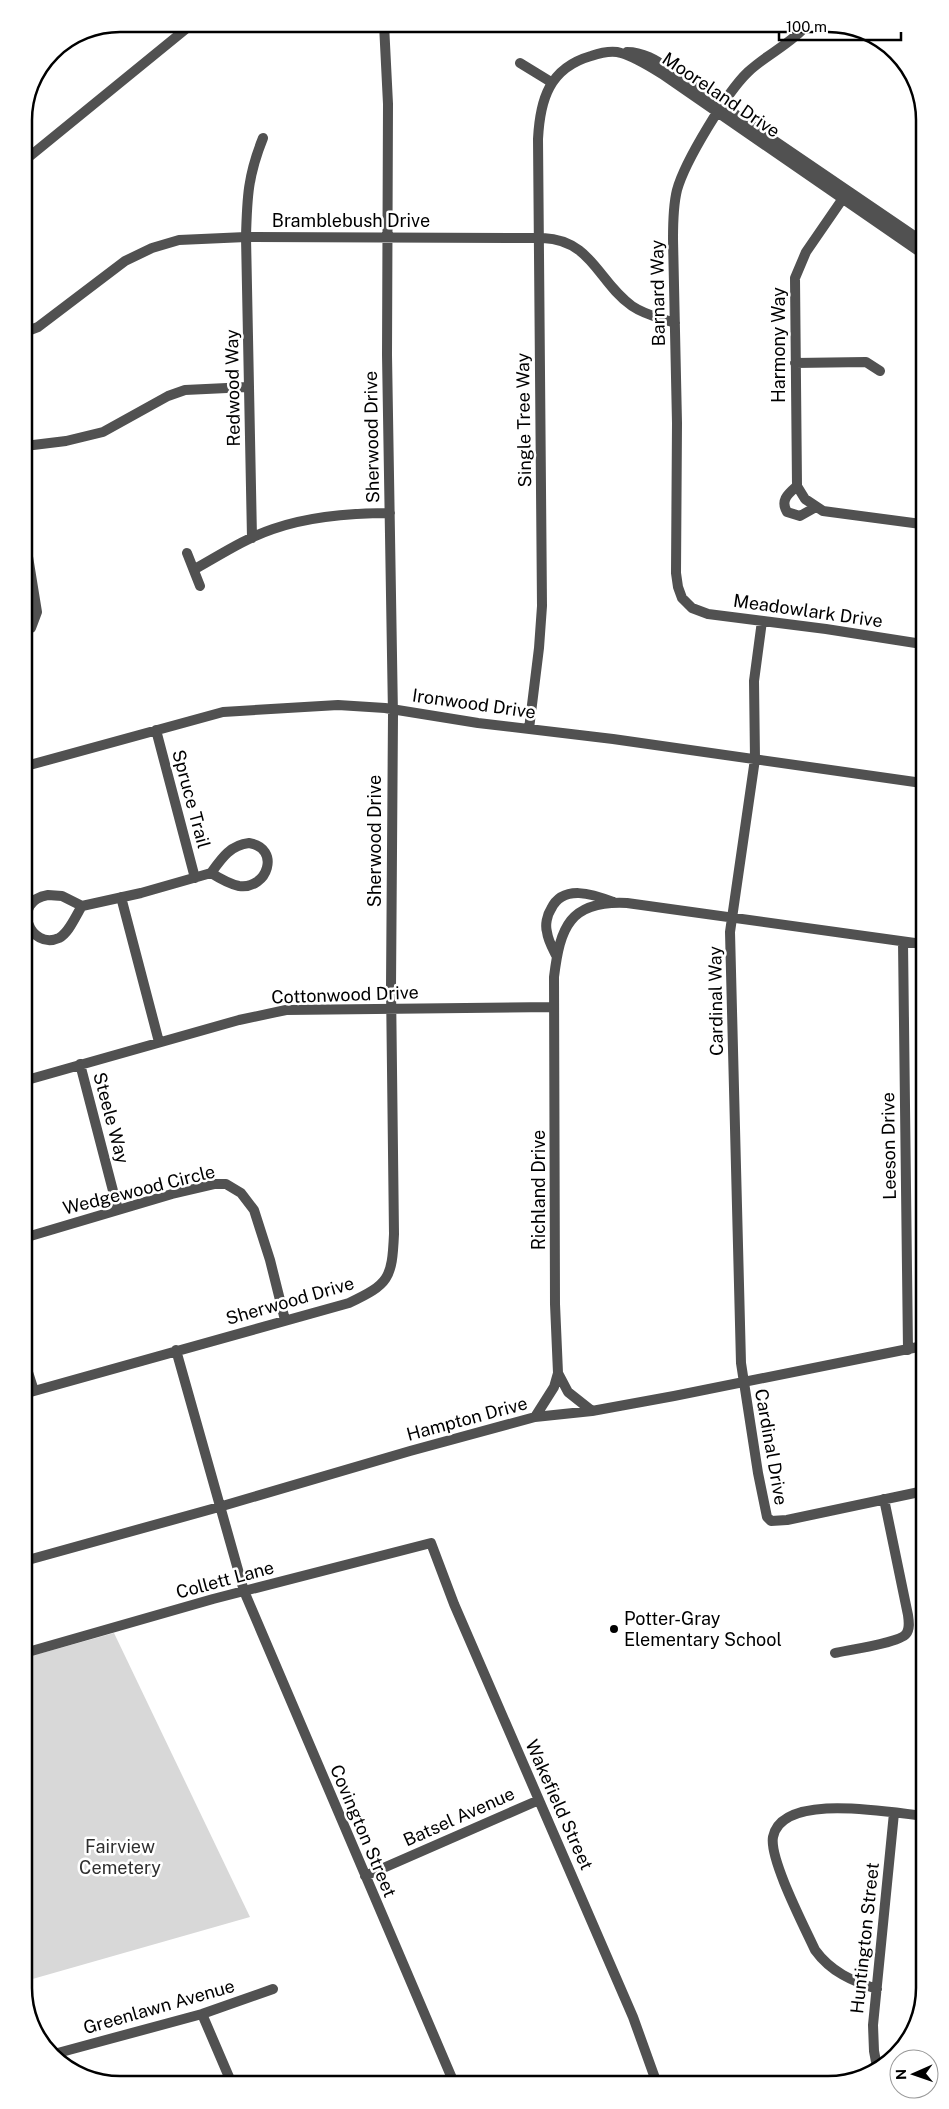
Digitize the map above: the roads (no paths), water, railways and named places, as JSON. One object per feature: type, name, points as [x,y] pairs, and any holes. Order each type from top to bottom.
[{"type":"street","points":[[33,154],[181,33]]},
{"type":"street","name":"Sherwood Drive","points":[[32,1392],[349,1303],[377,1289],[390,1270],[393,1260],[393,709],[387,355],[388,104],[384,33]]},
{"type":"street","name":"Barnard Way","points":[[691,606],[680,592],[676,573],[677,423],[673,240],[675,201],[687,167],[735,86],[748,72],[799,33]]},
{"type":"street","name":"Mooreland Drive","points":[[541,110],[551,82],[557,75],[575,62],[594,55],[636,52],[652,59],[845,194],[916,238]]},
{"type":"street","points":[[520,63],[551,82]]},
{"type":"street","name":"Single Tree Way","points":[[528,729],[539,648],[542,606],[538,145],[541,110]]},
{"type":"street","name":"Redwood Way","points":[[252,538],[246,237],[248,189],[254,161],[263,138]]},
{"type":"street","name":"Mooreland Drive","points":[[845,194],[916,249]]},
{"type":"street","name":"Harmony Way","points":[[796,486],[794,287],[796,271],[806,252],[845,194]]},
{"type":"street","name":"Bramblebush Drive","points":[[33,328],[138,253],[179,240],[246,237],[388,236],[539,238],[558,240],[578,249],[590,258],[617,292],[631,306],[650,316],[674,323]]},
{"type":"street","points":[[795,363],[866,362],[880,371]]},
{"type":"street","points":[[33,445],[66,441],[103,432],[168,396],[185,390],[248,387]]},
{"type":"street","points":[[816,507],[802,516],[795,516],[787,512],[785,498],[796,486],[805,499],[826,511],[916,523]]},
{"type":"street","points":[[195,570],[252,538],[280,527],[316,519],[390,513]]},
{"type":"street","points":[[187,553],[200,586]]},
{"type":"street","points":[[33,586],[37,612],[33,623]]},
{"type":"street","name":"Meadowlark Drive","points":[[691,606],[708,614],[916,643]]},
{"type":"street","name":"Cardinal Way","points":[[743,1382],[739,1324],[734,1157],[732,918],[755,759],[754,681],[762,622]]},
{"type":"street","name":"Ironwood Drive","points":[[33,764],[223,712],[326,705],[393,709],[478,723],[916,782]]},
{"type":"street","name":"Spruce Trail","points":[[156,730],[195,878]]},
{"type":"street","points":[[33,902],[43,895],[62,896],[82,906],[195,878],[211,873],[224,855],[242,844],[255,844],[263,850],[267,857],[266,872],[249,885],[237,885],[211,873]]},
{"type":"street","points":[[557,957],[547,932],[549,913],[557,900],[567,894],[579,892],[599,896],[616,903]]},
{"type":"street","points":[[121,897],[159,1042]]},
{"type":"street","points":[[557,957],[559,944],[566,927],[581,911],[592,906],[616,903],[916,943]]},
{"type":"street","points":[[33,930],[38,937],[48,939],[59,938],[82,906]]},
{"type":"street","name":"Leeson Drive","points":[[903,942],[908,1350]]},
{"type":"street","name":"Richland Drive","points":[[535,1417],[554,1388],[558,1374],[555,1304],[554,1007],[557,957]]},
{"type":"street","name":"Cottonwood Drive","points":[[32,1078],[255,1016],[286,1010],[554,1007]]},
{"type":"street","name":"Steele Way","points":[[80,1064],[118,1210]]},
{"type":"street","name":"Wedgewood Circle","points":[[32,1235],[215,1184],[226,1184],[238,1190],[254,1210],[270,1260],[285,1320]]},
{"type":"street","name":"Hampton Drive","points":[[32,1559],[535,1417],[592,1411],[916,1348]]},
{"type":"street","name":"Covington Street","points":[[176,1350],[244,1591],[451,2076]]},
{"type":"street","points":[[558,1374],[568,1392],[592,1411]]},
{"type":"street","name":"Cardinal Drive","points":[[743,1382],[758,1473],[767,1517],[770,1521],[787,1520],[884,1500]]},
{"type":"street","points":[[834,1653],[896,1640],[906,1634],[908,1630],[908,1615],[884,1500],[916,1493]]},
{"type":"street","name":"Collett Lane","points":[[32,1651],[244,1591],[431,1543]]},
{"type":"street","name":"Wakefield Street","points":[[431,1543],[454,1604],[632,2017],[654,2076]]},
{"type":"street","name":"Batsel Avenue","points":[[365,1876],[539,1800]]},
{"type":"street","points":[[877,1989],[837,1973],[815,1950],[779,1865],[773,1846],[773,1836],[782,1822],[794,1814],[809,1809],[830,1807],[916,1815]]},
{"type":"street","name":"Huntington Street","points":[[876,2062],[873,2038],[894,1813]]},
{"type":"street","name":"Greenlawn Avenue","points":[[60,2052],[202,2014],[273,1989]]},
{"type":"street","points":[[202,2014],[229,2076]]},
{"type":"place","name":"Potter-Gray Elementary School","points":[[614,1629]]},
{"type":"park label","name":"Fairview Cemetery","points":[[120,1857]]}]
